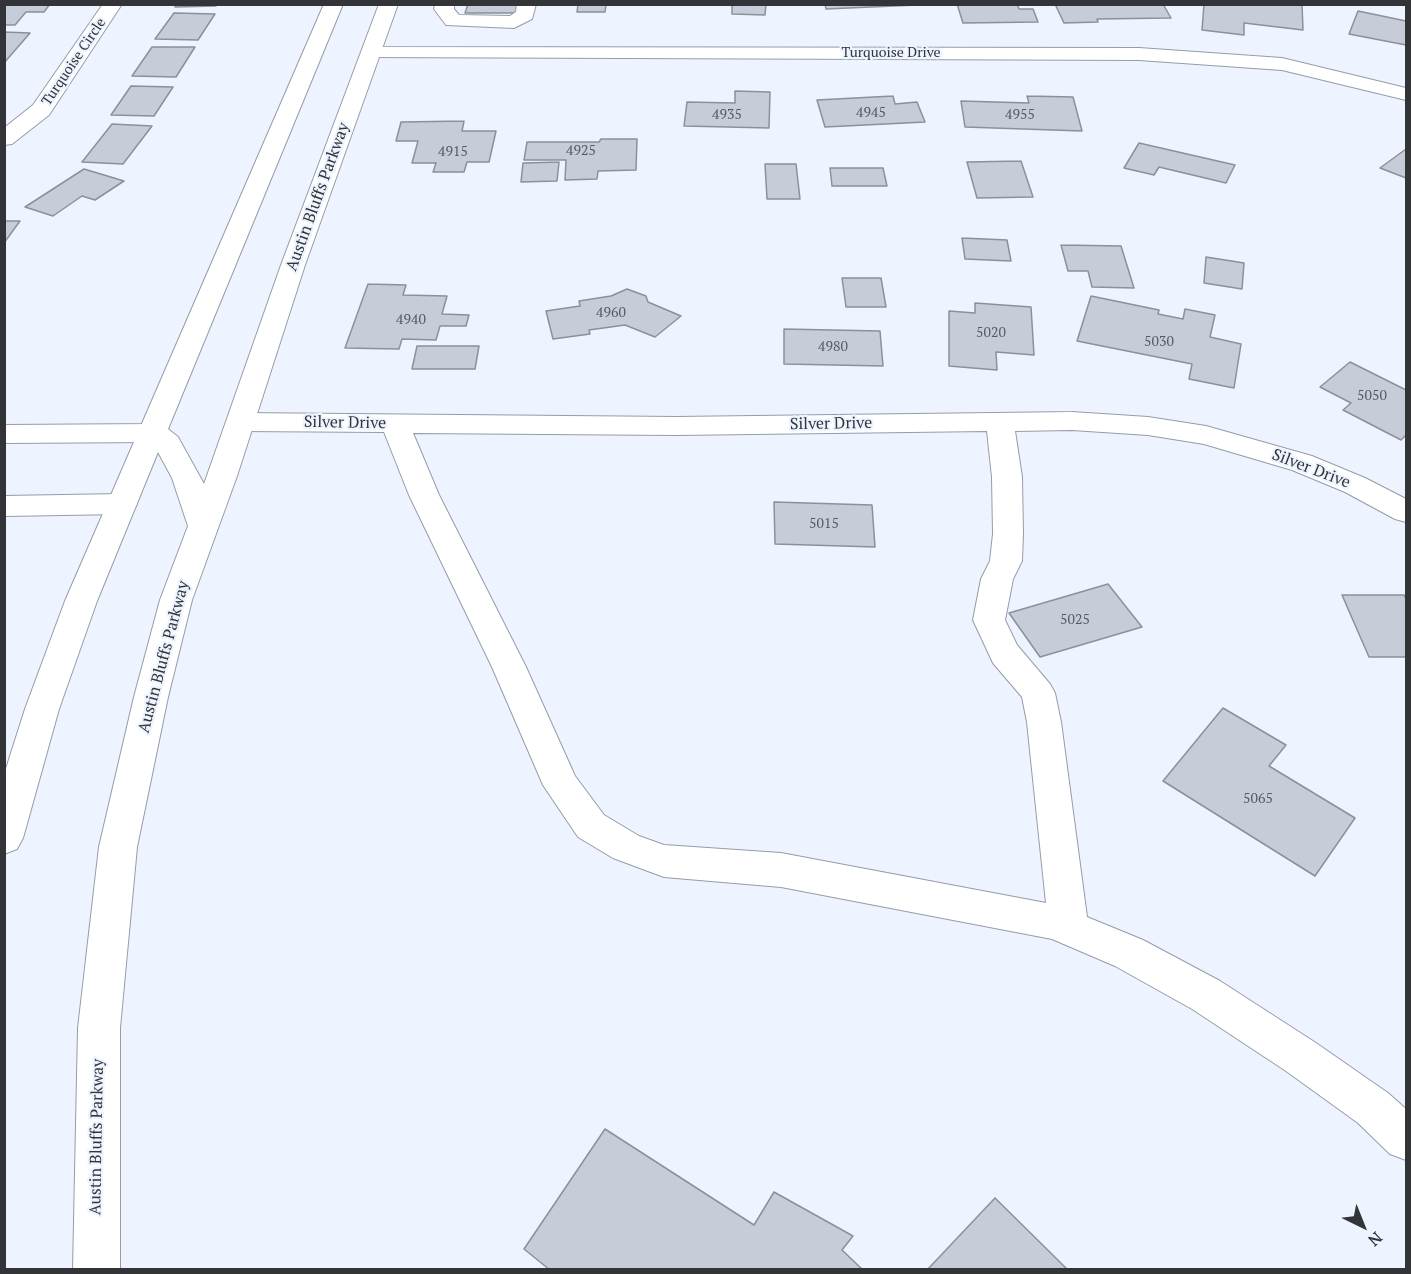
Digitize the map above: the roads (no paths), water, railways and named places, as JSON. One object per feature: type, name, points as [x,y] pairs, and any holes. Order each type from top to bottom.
[{"type":"main road","name":"Turquoise Circle","points":[[4,140],[41,110],[113,4]]},
{"type":"main road","points":[[4,838],[42,709],[81,601],[334,4]]},
{"type":"main road","name":"Austin Bluffs Parkway","points":[[96,1269],[99,1028],[118,847],[151,697],[176,600],[204,527],[293,265],[389,4]]},
{"type":"main road","points":[[445,4],[444,9],[453,21],[514,22],[525,15],[527,4]]},
{"type":"main road","points":[[506,53],[514,22]]},
{"type":"main road","name":"Turquoise Drive","points":[[371,53],[1139,54],[1282,64],[1407,94]]},
{"type":"main road","name":"Silver Drive","points":[[240,422],[676,426],[1072,421],[1148,426],[1206,435],[1302,463],[1355,485],[1407,512]]},
{"type":"main road","points":[[1000,422],[1007,477],[1008,534],[1006,561],[997,579],[990,620],[1005,654],[1038,693],[1044,722],[1069,928]]},
{"type":"main road","points":[[395,424],[424,495],[509,667],[561,785],[591,826],[626,847],[664,861],[781,870],[1055,922],[1129,954],[1206,995],[1373,1108],[1407,1138]]},
{"type":"main road","points":[[4,434],[154,432],[168,444],[187,478],[204,527]]},
{"type":"main road","points":[[4,506],[122,504]]}]
